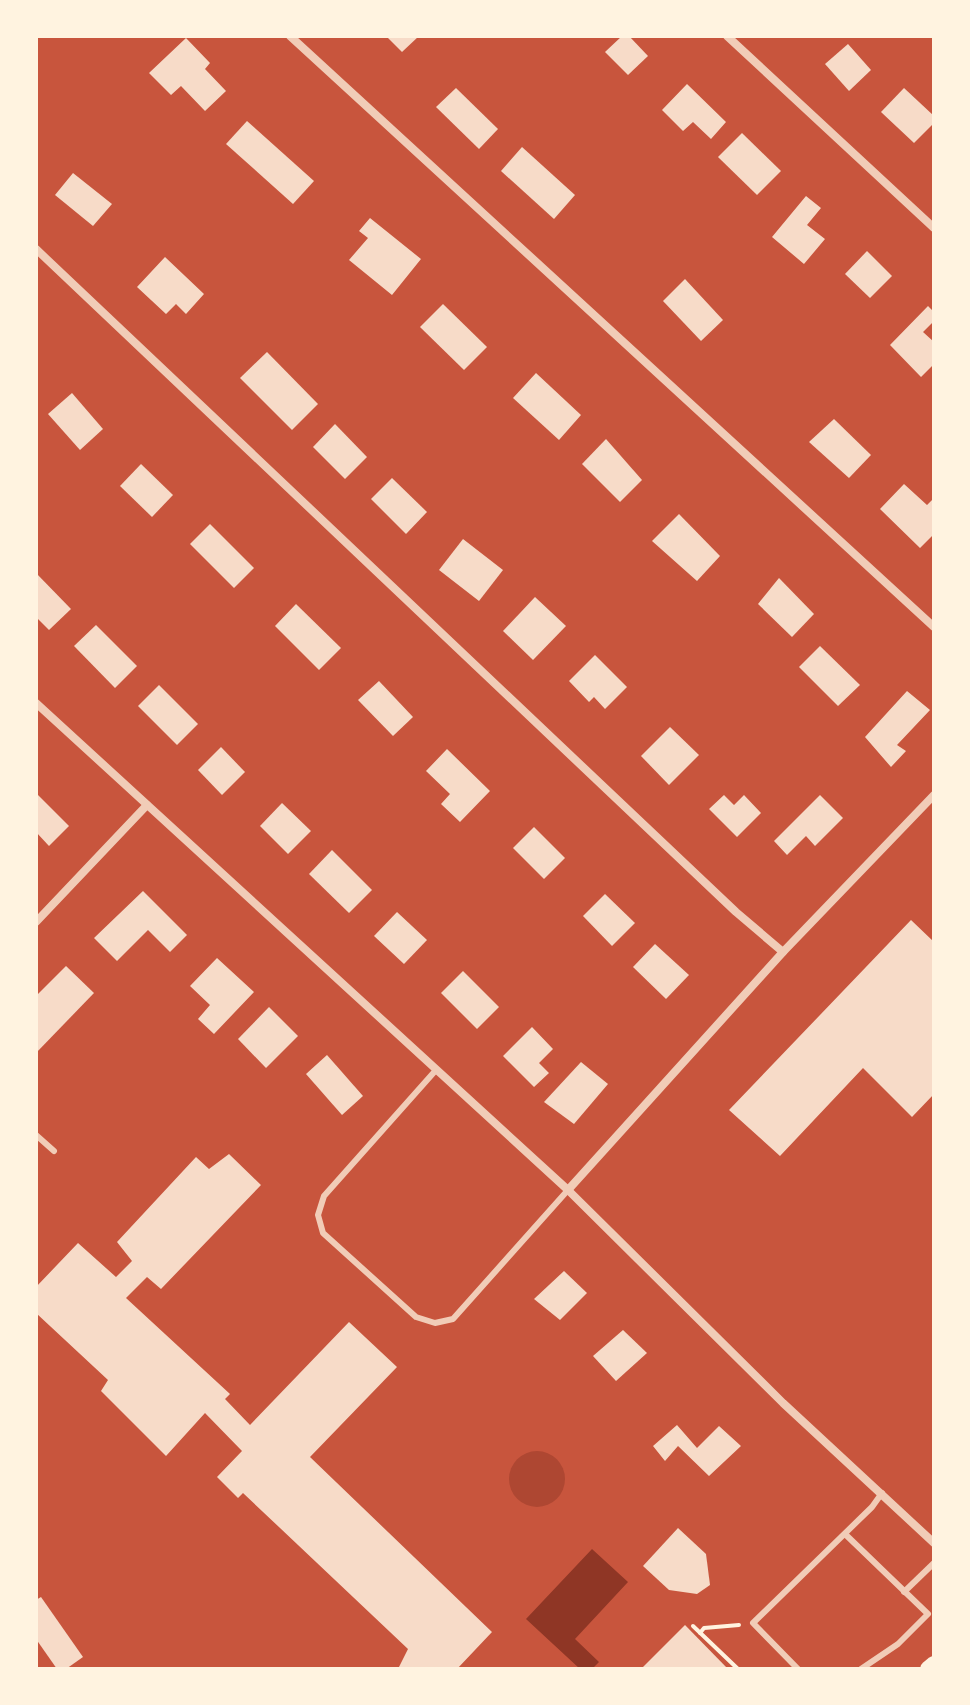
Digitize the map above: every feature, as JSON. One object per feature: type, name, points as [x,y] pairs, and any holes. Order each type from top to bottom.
[{"type":"main road","points":[[928,1669],[934,1664]]},
{"type":"street","points":[[290,36],[934,627]]},
{"type":"street","points":[[727,36],[934,228]]},
{"type":"street","points":[[36,249],[736,912],[783,952]]},
{"type":"street","points":[[36,703],[568,1190],[783,1403],[934,1543]]},
{"type":"street","points":[[568,1190],[783,952],[934,795]]},
{"type":"street","points":[[36,922],[147,805]]},
{"type":"lane","points":[[436,1070],[324,1196],[318,1215],[323,1233],[416,1317],[435,1323],[453,1319],[568,1190]]},
{"type":"lane","points":[[36,1135],[54,1151]]},
{"type":"lane","points":[[798,1669],[753,1623],[872,1507],[882,1493]]},
{"type":"lane","points":[[845,1534],[928,1614],[898,1644],[861,1669]]},
{"type":"lane","points":[[904,1592],[934,1563]]},
{"type":"path","points":[[700,1633],[704,1628],[753,1623]]},
{"type":"path","points":[[693,1626],[738,1669]]},
{"type":"shaded area","points":[[537,1451],[556,1460],[565,1479],[556,1498],[537,1507],[518,1498],[509,1479],[518,1460]]},
{"type":"shaded area","points":[[592,1549],[628,1582],[575,1639],[599,1662],[592,1669],[580,1669],[526,1619]]},
{"type":"building","points":[[386,36],[419,36],[402,52]]},
{"type":"building","points":[[622,36],[629,36],[648,56],[628,75],[605,52]]},
{"type":"building","points":[[186,38],[210,63],[205,69],[226,91],[205,111],[181,86],[171,95],[149,73]]},
{"type":"building","points":[[848,44],[871,70],[849,91],[825,64]]},
{"type":"building","points":[[687,84],[726,122],[711,139],[693,122],[683,131],[662,110]]},
{"type":"building","points":[[456,88],[498,129],[479,149],[436,107]]},
{"type":"building","points":[[904,88],[934,116],[934,123],[914,143],[881,112]]},
{"type":"building","points":[[247,121],[314,181],[293,204],[226,144]]},
{"type":"building","points":[[742,133],[781,171],[757,195],[718,157]]},
{"type":"building","points":[[522,147],[575,195],[554,219],[501,171]]},
{"type":"building","points":[[73,173],[112,204],[93,226],[55,195]]},
{"type":"building","points":[[806,196],[821,208],[807,225],[825,239],[804,264],[772,237]]},
{"type":"building","points":[[370,218],[421,259],[392,295],[349,260],[368,238],[359,231]]},
{"type":"building","points":[[867,251],[892,276],[870,298],[845,274]]},
{"type":"building","points":[[165,257],[204,294],[186,314],[176,304],[166,314],[137,287]]},
{"type":"building","points":[[685,279],[723,320],[701,341],[663,301]]},
{"type":"building","points":[[443,304],[487,347],[464,370],[420,327]]},
{"type":"building","points":[[928,306],[934,312],[934,321],[923,332],[934,342],[934,364],[921,377],[890,345]]},
{"type":"building","points":[[267,352],[318,404],[292,430],[240,378]]},
{"type":"building","points":[[536,373],[581,415],[559,440],[513,398]]},
{"type":"building","points":[[72,393],[103,429],[80,450],[48,414]]},
{"type":"building","points":[[834,419],[871,455],[849,478],[809,442]]},
{"type":"building","points":[[335,424],[367,457],[345,479],[313,447]]},
{"type":"building","points":[[606,439],[642,480],[620,502],[582,464]]},
{"type":"building","points":[[141,464],[173,495],[152,517],[120,486]]},
{"type":"building","points":[[392,478],[427,512],[406,534],[371,499]]},
{"type":"building","points":[[904,484],[927,505],[934,498],[934,534],[920,548],[880,509]]},
{"type":"building","points":[[679,514],[720,556],[697,581],[652,541]]},
{"type":"building","points":[[210,524],[254,568],[234,588],[190,544]]},
{"type":"building","points":[[463,539],[503,570],[479,601],[439,570]]},
{"type":"building","points":[[36,573],[71,609],[49,630],[36,617]]},
{"type":"building","points":[[779,578],[814,614],[792,637],[758,604]]},
{"type":"building","points":[[535,597],[566,626],[533,660],[503,631]]},
{"type":"building","points":[[296,604],[341,648],[319,670],[275,626]]},
{"type":"building","points":[[96,625],[137,666],[115,688],[74,646]]},
{"type":"building","points":[[820,646],[860,685],[838,706],[799,667]]},
{"type":"building","points":[[595,655],[627,687],[605,709],[594,697],[589,702],[569,681]]},
{"type":"building","points":[[379,681],[413,717],[393,736],[358,700]]},
{"type":"building","points":[[159,685],[198,724],[177,745],[138,706]]},
{"type":"building","points":[[907,691],[930,710],[897,745],[906,751],[891,767],[865,737]]},
{"type":"building","points":[[670,727],[699,755],[669,785],[641,756]]},
{"type":"building","points":[[221,747],[245,772],[222,795],[198,770]]},
{"type":"building","points":[[447,749],[490,791],[460,822],[441,804],[450,794],[426,771]]},
{"type":"building","points":[[36,793],[69,826],[49,846],[36,832]]},
{"type":"building","points":[[724,795],[734,805],[744,795],[761,813],[737,837],[709,809]]},
{"type":"building","points":[[820,795],[843,818],[815,846],[806,836],[787,855],[774,841]]},
{"type":"building","points":[[282,803],[311,831],[288,854],[260,826]]},
{"type":"building","points":[[534,827],[565,858],[544,879],[513,848]]},
{"type":"building","points":[[332,850],[372,890],[349,913],[309,874]]},
{"type":"building","points":[[143,891],[187,935],[170,952],[148,930],[117,961],[94,938]]},
{"type":"building","points":[[605,894],[635,923],[612,946],[583,916]]},
{"type":"building","points":[[397,912],[427,940],[404,964],[374,936]]},
{"type":"building","points":[[911,920],[934,942],[934,1094],[912,1117],[863,1068],[780,1156],[729,1110]]},
{"type":"building","points":[[655,944],[689,975],[666,999],[633,967]]},
{"type":"building","points":[[217,958],[254,992],[214,1034],[198,1019],[210,1005],[190,986]]},
{"type":"building","points":[[66,966],[94,993],[36,1053],[36,996]]},
{"type":"building","points":[[463,971],[499,1007],[477,1029],[441,993]]},
{"type":"building","points":[[269,1007],[298,1036],[266,1068],[238,1039]]},
{"type":"building","points":[[532,1027],[553,1049],[539,1063],[549,1073],[534,1087],[503,1056]]},
{"type":"building","points":[[327,1055],[363,1096],[342,1115],[306,1074]]},
{"type":"building","points":[[581,1062],[608,1084],[574,1124],[544,1102]]},
{"type":"building","points":[[229,1154],[261,1185],[161,1289],[147,1277],[126,1298],[230,1394],[225,1399],[250,1425],[349,1322],[397,1367],[310,1457],[492,1632],[457,1669],[398,1669],[408,1649],[243,1493],[238,1498],[217,1477],[242,1451],[205,1413],[166,1456],[101,1391],[108,1380],[36,1313],[36,1287],[78,1243],[116,1277],[132,1261],[117,1242],[196,1157],[209,1169]]},
{"type":"building","points":[[564,1271],[587,1293],[560,1320],[534,1299]]},
{"type":"building","points":[[623,1330],[647,1353],[616,1381],[593,1356]]},
{"type":"building","points":[[677,1425],[697,1448],[719,1426],[741,1446],[709,1476],[678,1446],[665,1461],[653,1446]]},
{"type":"building","points":[[678,1528],[706,1554],[710,1585],[697,1594],[669,1590],[643,1566]]},
{"type":"building","points":[[41,1597],[83,1657],[66,1669],[57,1669],[36,1639],[36,1600]]},
{"type":"building","points":[[685,1625],[728,1669],[641,1669]]}]
